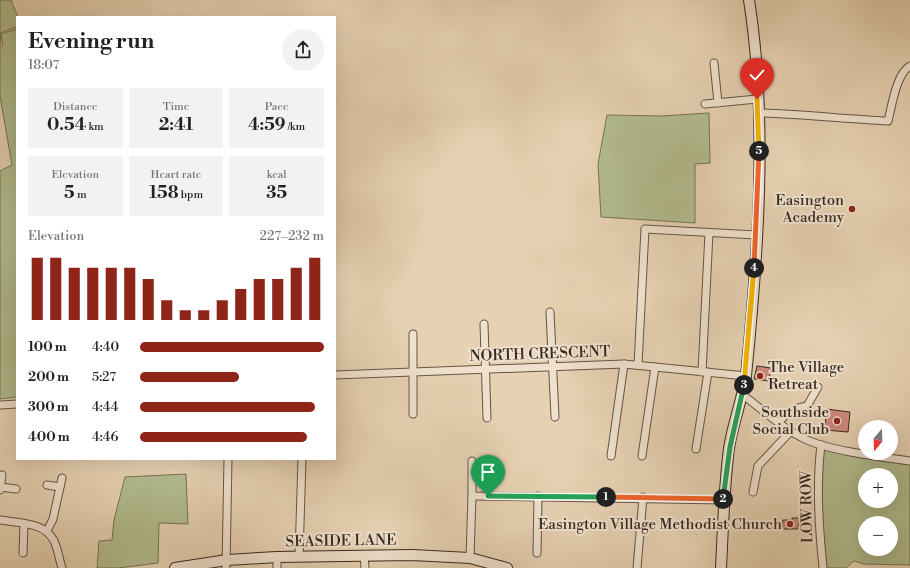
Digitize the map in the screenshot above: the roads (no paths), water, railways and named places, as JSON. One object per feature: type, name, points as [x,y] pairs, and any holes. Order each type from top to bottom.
[{"type":"main road","points":[[721,568],[724,500],[730,447],[735,420],[743,395],[746,376],[756,235],[759,166],[758,113],[755,35],[749,0]]},
{"type":"main road","name":"SEASIDE LANE","points":[[175,568],[227,564],[277,557],[364,555],[442,555],[470,558],[507,568]]},
{"type":"street","points":[[714,63],[718,103]]},
{"type":"street","points":[[758,113],[813,114],[833,119],[888,120],[894,93],[905,69],[910,66]]},
{"type":"street","points":[[705,104],[757,99]]},
{"type":"street","points":[[638,365],[645,229],[756,235]]},
{"type":"street","points":[[696,449],[705,372],[709,233]]},
{"type":"street","points":[[550,312],[555,417]]},
{"type":"street","points":[[484,324],[484,369],[487,418]]},
{"type":"street","points":[[413,334],[413,414]]},
{"type":"street","points":[[611,456],[624,364]]},
{"type":"street","name":"NORTH CRESCENT","points":[[336,375],[624,364],[746,376]]},
{"type":"street","points":[[642,456],[655,367]]},
{"type":"street","points":[[779,422],[787,412],[792,409],[807,406],[818,387]]},
{"type":"street","points":[[743,395],[791,431],[821,445],[910,461]]},
{"type":"street","points":[[0,405],[16,404]]},
{"type":"street","points":[[753,492],[758,466],[791,431]]},
{"type":"street","name":"LOW ROW","points":[[821,445],[818,472],[818,502],[823,568]]},
{"type":"street","points":[[227,564],[228,460]]},
{"type":"street","points":[[299,556],[302,460]]},
{"type":"street","points":[[470,558],[472,461]]},
{"type":"street","points":[[2,475],[0,488],[16,489]]},
{"type":"street","points":[[47,531],[53,519],[62,478]]},
{"type":"street","points":[[47,485],[60,487]]},
{"type":"street","points":[[472,496],[643,497],[724,500]]},
{"type":"street","points":[[537,552],[538,496]]},
{"type":"street","points":[[637,568],[643,497]]},
{"type":"street","points":[[0,520],[24,524],[47,531],[54,540],[62,568]]},
{"type":"street","points":[[23,553],[24,524]]},
{"type":"street","points":[[364,555],[365,568]]},
{"type":"street","points":[[277,557],[277,568]]},
{"type":"place","name":"Easington Academy","points":[[852,209]]},
{"type":"place","name":"The Village Retreat","points":[[760,376]]},
{"type":"place","name":"Southside Social Club","points":[[837,421]]},
{"type":"place","name":"Easington Village Methodist Church","points":[[790,524]]}]
